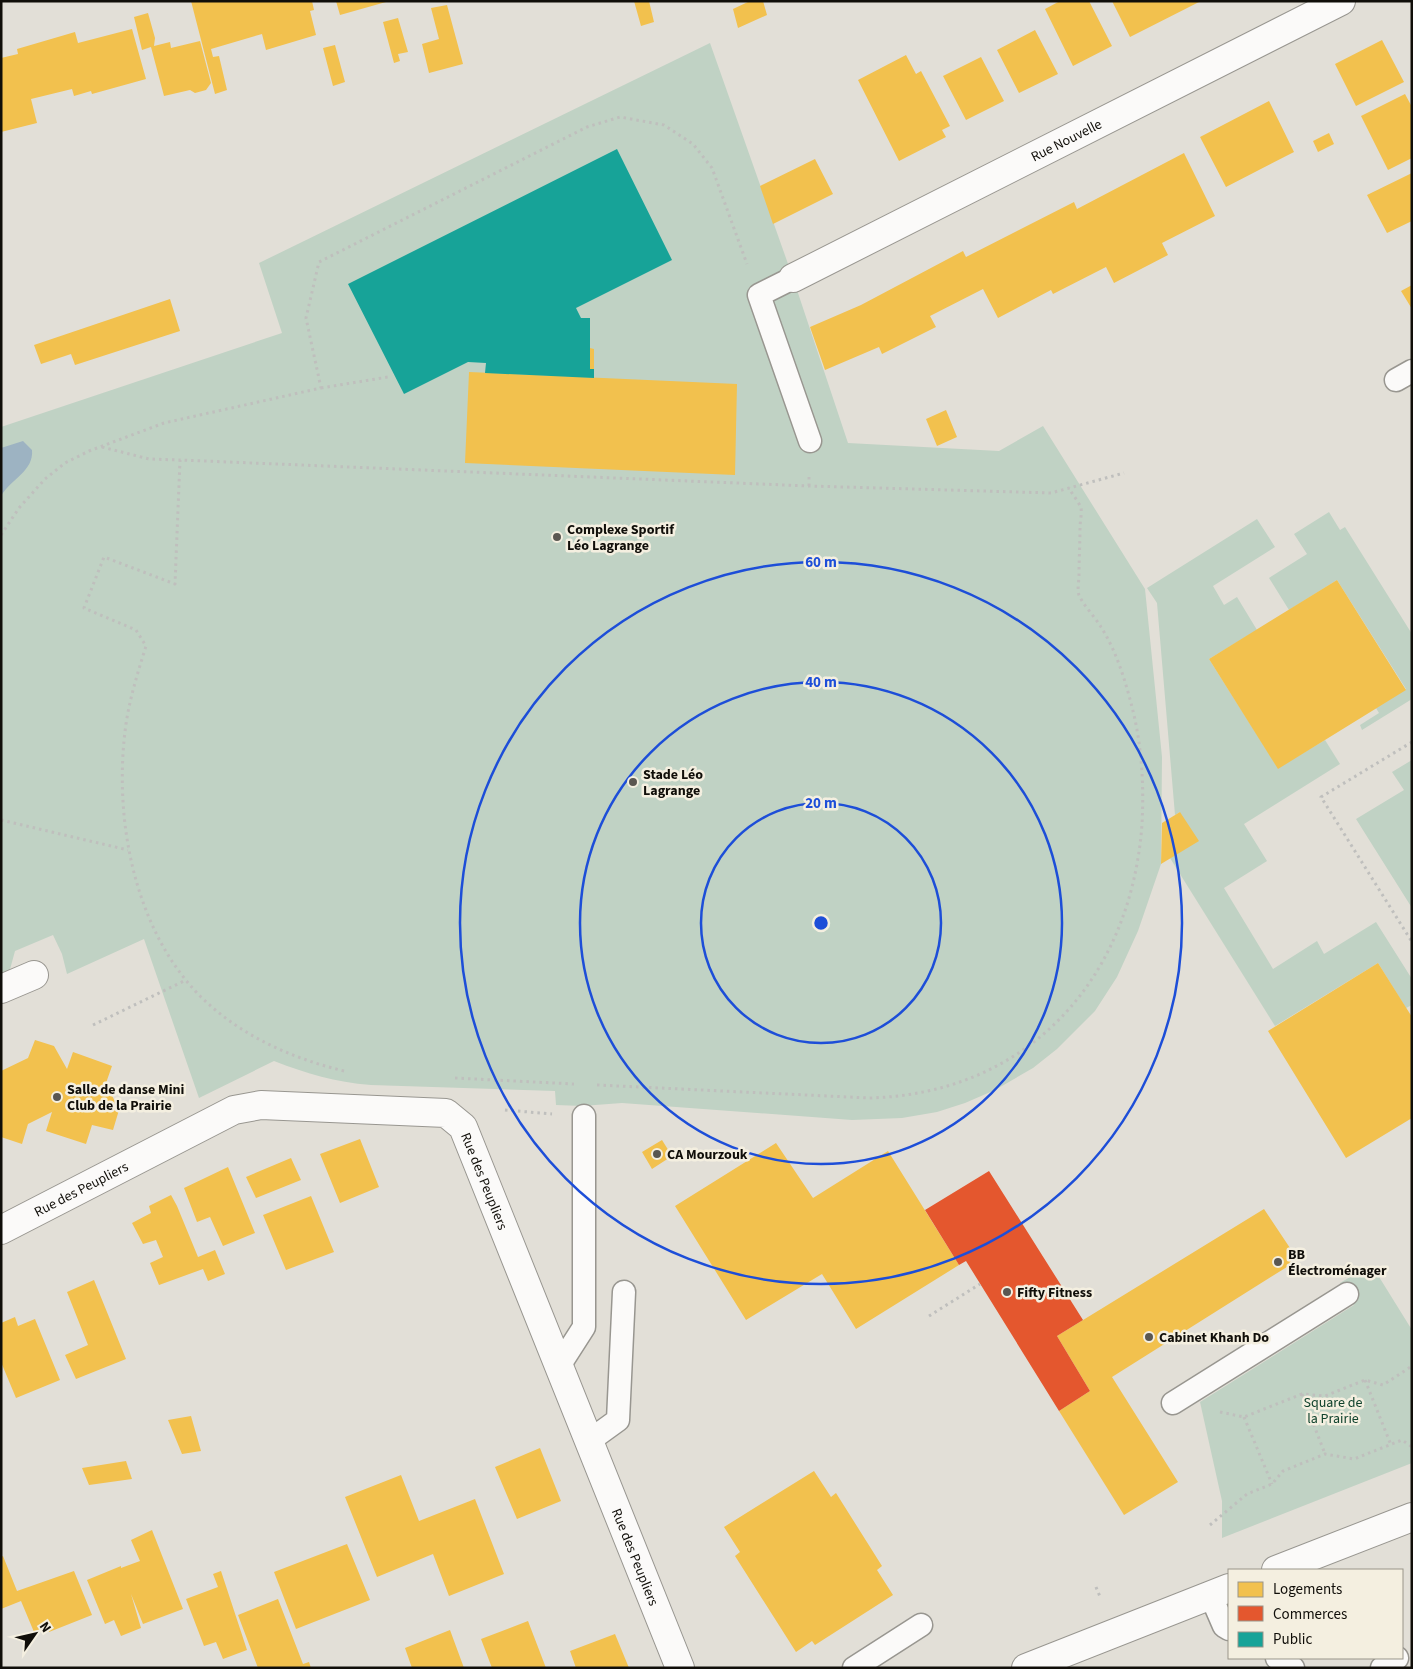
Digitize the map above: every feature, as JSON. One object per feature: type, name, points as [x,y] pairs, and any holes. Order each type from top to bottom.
[{"type":"street","name":"Rue Nouvelle","points":[[793,278],[1341,1]]},
{"type":"street","points":[[1,989],[34,975]]},
{"type":"street","name":"Rue des Peupliers","points":[[1,1230],[234,1110],[261,1105],[446,1113],[463,1127],[680,1668]]},
{"type":"street","points":[[1279,1569],[1412,1517]]},
{"type":"street","points":[[1026,1668],[1220,1592]]},
{"type":"lane","points":[[793,278],[759,295],[810,441]]},
{"type":"lane","points":[[559,1366],[584,1327],[584,1116]]},
{"type":"lane","points":[[589,1441],[618,1420],[624,1292]]},
{"type":"lane","points":[[1173,1403],[1347,1294]]},
{"type":"lane","points":[[1220,1592],[1224,1626],[1228,1628]]},
{"type":"lane","points":[[854,1668],[921,1625]]},
{"type":"lane","points":[[1278,1659],[1293,1668]]},
{"type":"lane","points":[[1382,1668],[1396,1659]]},
{"type":"path","points":[[321,388],[306,318],[319,262],[587,127],[620,117],[664,125],[693,144],[712,168],[759,295]]},
{"type":"path","points":[[1,535],[19,508],[45,479],[66,463],[89,451],[164,423],[321,388],[388,376]]},
{"type":"path","points":[[102,447],[149,459],[1032,493],[1051,493],[1124,473]]},
{"type":"path","points":[[180,460],[176,584],[104,557],[84,608],[136,630],[146,646],[134,683],[126,723],[123,756],[124,823],[128,850],[141,896],[156,933],[175,966],[186,980],[218,1012],[258,1039],[301,1060],[351,1073]]},
{"type":"path","points":[[590,1085],[868,1098],[913,1095],[963,1082],[1006,1061],[1041,1037],[1071,1008],[1084,992],[1110,947],[1122,922],[1129,899],[1139,857],[1143,786],[1137,730],[1121,672],[1102,628],[1078,594],[1081,508],[1068,488]]},
{"type":"path","points":[[1412,742],[1321,797],[1412,942]]},
{"type":"path","points":[[1,820],[128,850]]},
{"type":"path","points":[[93,1025],[186,980]]},
{"type":"path","points":[[450,1078],[580,1084]]},
{"type":"path","points":[[505,1110],[545,1113]]},
{"type":"path","points":[[929,1316],[980,1284]]},
{"type":"path","points":[[1173,1403],[1244,1417],[1302,1394],[1324,1396],[1365,1380],[1383,1385],[1412,1366]]},
{"type":"path","points":[[1365,1380],[1391,1444]]},
{"type":"path","points":[[1302,1394],[1325,1454]]},
{"type":"path","points":[[1244,1417],[1272,1484]]},
{"type":"path","points":[[1210,1524],[1247,1494],[1272,1484],[1283,1471],[1325,1454],[1354,1459],[1402,1440],[1412,1447]]},
{"type":"path","points":[[1096,1586],[1101,1599]]},
{"type":"green space","name":"Complexe Sportif Léo Lagrange","points":[[710,43],[793,278],[848,443],[999,451],[1043,426],[1145,589],[1162,757],[1161,864],[1138,931],[1117,977],[1095,1011],[1057,1049],[1033,1068],[995,1090],[965,1103],[937,1112],[902,1118],[852,1120],[622,1103],[582,1106],[556,1105],[555,1091],[358,1084],[321,1077],[274,1061],[199,1098],[144,939],[67,974],[62,954],[53,935],[15,951],[9,973],[1,976],[1,427],[282,333],[259,263]]},
{"type":"green space","points":[[1329,512],[1340,530],[1345,527],[1412,634],[1412,699],[1362,730],[1360,725],[1379,713],[1376,708],[1406,689],[1337,580],[1289,610],[1269,578],[1307,554],[1294,534]]},
{"type":"green space","points":[[1257,519],[1275,547],[1213,586],[1224,605],[1237,597],[1257,630],[1209,659],[1278,768],[1325,740],[1340,764],[1244,824],[1267,861],[1224,888],[1273,969],[1317,941],[1324,954],[1376,922],[1412,979],[1412,1005],[1406,1008],[1378,963],[1275,1026],[1170,858],[1180,812],[1175,815],[1157,603],[1147,588]]},
{"type":"green space","points":[[1412,760],[1412,908],[1356,819],[1404,790],[1392,772]]},
{"type":"green space","name":"Square de la Prairie","points":[[1360,1271],[1376,1272],[1412,1330],[1412,1463],[1222,1538],[1222,1501],[1200,1402],[1354,1305],[1340,1283]]},
{"type":"water","points":[[23,441],[32,450],[32,457],[26,469],[1,496],[1,448]]},
{"type":"building: Logements","points":[[191,1],[312,1],[314,10],[310,11],[316,35],[266,50],[262,34],[211,49],[213,57],[219,56],[227,90],[215,94]]},
{"type":"building: Logements","points":[[336,1],[386,1],[386,2],[340,15]]},
{"type":"building: Logements","points":[[634,1],[649,1],[654,22],[641,26]]},
{"type":"building: Logements","points":[[750,1],[763,1],[767,15],[738,28],[733,9]]},
{"type":"building: Logements","points":[[1060,1],[1089,1],[1112,46],[1073,66],[1045,9]]},
{"type":"building: Logements","points":[[1112,1],[1201,1],[1130,37]]},
{"type":"building: Logements","points":[[447,5],[463,64],[429,73],[422,44],[439,39],[431,8]]},
{"type":"building: Logements","points":[[148,13],[155,38],[154,46],[170,42],[171,48],[200,41],[211,83],[206,90],[195,93],[190,90],[164,96],[151,47],[142,50],[134,17]]},
{"type":"building: Logements","points":[[398,18],[408,52],[398,54],[400,61],[394,63],[383,22]]},
{"type":"building: Logements","points":[[132,29],[146,79],[92,94],[91,91],[74,96],[72,89],[31,99],[37,123],[1,132],[1,58],[18,54],[17,49],[75,32],[78,43]]},
{"type":"building: Logements","points":[[1035,30],[1058,74],[1019,93],[997,50]]},
{"type":"building: Logements","points":[[1382,40],[1404,82],[1356,106],[1335,64]]},
{"type":"building: Logements","points":[[335,45],[345,82],[333,86],[323,48]]},
{"type":"building: Logements","points":[[906,55],[916,74],[921,71],[950,126],[942,130],[946,137],[899,161],[858,80]]},
{"type":"building: Logements","points":[[981,57],[1004,101],[966,120],[943,76]]},
{"type":"building: Logements","points":[[1405,94],[1412,107],[1412,158],[1388,170],[1361,116]]},
{"type":"building: Logements","points":[[1269,101],[1294,152],[1226,187],[1200,137]]},
{"type":"building: Logements","points":[[1329,133],[1334,144],[1318,152],[1313,141]]},
{"type":"building: Logements","points":[[1184,153],[1215,216],[1162,243],[1168,255],[1114,283],[1106,267],[1053,294],[1051,290],[998,318],[983,289],[930,316],[936,327],[882,354],[879,347],[825,370],[810,327],[861,305],[963,251],[966,257],[1074,202],[1077,209]]},
{"type":"building: Logements","points":[[815,159],[833,194],[773,224],[760,186]]},
{"type":"building: Logements","points":[[1412,173],[1412,221],[1387,233],[1367,195]]},
{"type":"building: Logements","points":[[1412,285],[1412,309],[1401,291]]},
{"type":"building: Logements","points":[[170,299],[180,331],[75,365],[71,354],[41,364],[34,345]]},
{"type":"building: Logements","points":[[590,348],[594,349],[594,369],[590,369]]},
{"type":"building: Logements","points":[[469,372],[737,384],[735,475],[465,463]]},
{"type":"building: Logements","points":[[946,410],[957,437],[937,446],[926,419]]},
{"type":"building: Logements","points":[[1337,580],[1406,690],[1278,769],[1209,659]]},
{"type":"building: Logements","points":[[1180,812],[1199,841],[1161,864],[1162,823]]},
{"type":"building: Logements","points":[[1378,963],[1412,1017],[1412,1118],[1346,1158],[1268,1031]]},
{"type":"building: Logements","name":"Salle de danse Mini Club de la Prairie","points":[[35,1040],[54,1046],[67,1069],[73,1052],[112,1066],[106,1083],[119,1110],[113,1130],[92,1125],[86,1144],[46,1131],[52,1112],[28,1124],[22,1144],[1,1137],[1,1071],[28,1058]]},
{"type":"building: Logements","points":[[360,1139],[379,1187],[340,1203],[320,1154]]},
{"type":"building: Logements","name":"CA Mourzouk","points":[[662,1140],[672,1156],[652,1169],[642,1152]]},
{"type":"building: Logements","points":[[776,1143],[813,1198],[888,1151],[959,1265],[856,1329],[822,1274],[746,1320],[675,1206]]},
{"type":"building: Logements","points":[[291,1158],[301,1180],[256,1198],[246,1177]]},
{"type":"building: Logements","points":[[228,1167],[255,1233],[223,1246],[210,1217],[197,1222],[184,1188]]},
{"type":"building: Logements","points":[[171,1195],[198,1257],[215,1250],[225,1274],[208,1281],[203,1269],[159,1285],[150,1263],[163,1257],[156,1240],[143,1244],[132,1223],[151,1213],[149,1206]]},
{"type":"building: Logements","points":[[311,1196],[334,1252],[286,1270],[263,1215]]},
{"type":"building: Logements","points":[[1264,1209],[1298,1260],[1112,1377],[1178,1482],[1124,1515],[1059,1411],[1090,1391],[1057,1336]]},
{"type":"building: Logements","points":[[94,1280],[126,1359],[76,1379],[65,1355],[88,1345],[67,1292]]},
{"type":"building: Logements","points":[[15,1317],[18,1326],[35,1319],[60,1380],[16,1398],[1,1362],[1,1323]]},
{"type":"building: Logements","points":[[191,1416],[201,1451],[182,1454],[168,1420]]},
{"type":"building: Logements","points":[[540,1448],[561,1501],[517,1519],[495,1467]]},
{"type":"building: Logements","points":[[126,1461],[132,1479],[89,1485],[82,1468]]},
{"type":"building: Logements","points":[[814,1471],[831,1497],[836,1493],[882,1566],[877,1570],[893,1595],[815,1645],[812,1641],[796,1652],[735,1556],[740,1552],[724,1527]]},
{"type":"building: Logements","points":[[401,1475],[419,1521],[475,1499],[504,1574],[449,1596],[433,1554],[377,1577],[345,1497]]},
{"type":"building: Logements","points":[[152,1530],[183,1609],[143,1624],[131,1594],[141,1628],[121,1636],[114,1620],[105,1624],[87,1580],[121,1566],[121,1568],[140,1561],[131,1540]]},
{"type":"building: Logements","points":[[347,1544],[370,1600],[296,1629],[274,1572]]},
{"type":"building: Logements","points":[[3,1556],[17,1591],[74,1571],[92,1615],[49,1632],[47,1627],[34,1632],[21,1601],[1,1609],[1,1557]]},
{"type":"building: Logements","points":[[221,1571],[247,1650],[223,1659],[216,1642],[204,1646],[186,1599],[218,1587],[213,1574]]},
{"type":"building: Logements","points":[[278,1599],[303,1664],[309,1662],[311,1668],[258,1668],[238,1615]]},
{"type":"building: Logements","points":[[528,1621],[546,1668],[492,1668],[481,1639]]},
{"type":"building: Logements","points":[[450,1630],[464,1668],[412,1668],[405,1648]]},
{"type":"building: Logements","points":[[615,1634],[629,1668],[576,1668],[570,1651]]},
{"type":"building: Commerces","points":[[989,1171],[1083,1320],[1057,1336],[1090,1391],[1059,1411],[966,1261],[959,1265],[925,1210]]},
{"type":"building: Public","points":[[617,149],[672,260],[576,308],[581,318],[590,318],[590,369],[594,369],[594,378],[485,373],[486,363],[468,362],[404,394],[348,284]]},
{"type":"place","name":"Complexe Sportif Léo Lagrange","points":[[557,537]]},
{"type":"place","name":"Stade Léo Lagrange","points":[[633,782]]},
{"type":"place","name":"Salle de danse Mini Club de la Prairie","points":[[57,1097]]},
{"type":"place","name":"CA Mourzouk","points":[[657,1154]]},
{"type":"place","name":"BB Électroménager","points":[[1278,1262]]},
{"type":"place","name":"Fifty Fitness","points":[[1007,1292]]},
{"type":"place","name":"Cabinet Khanh Do","points":[[1149,1337]]}]
